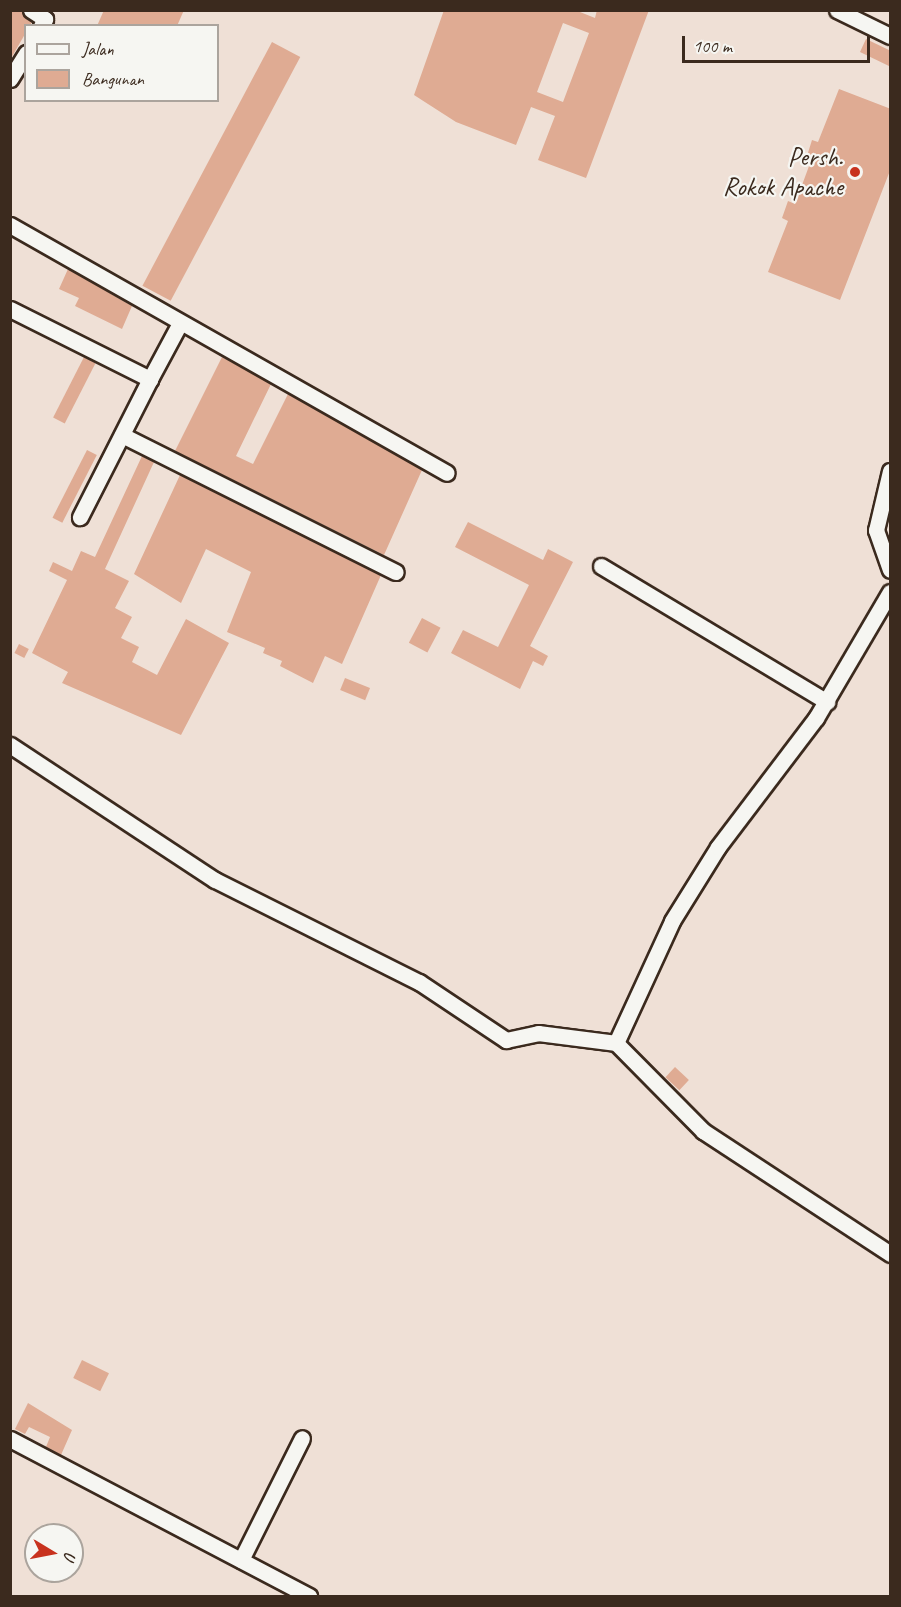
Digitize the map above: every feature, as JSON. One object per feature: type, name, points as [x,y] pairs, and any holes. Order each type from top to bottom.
[{"type":"street","points":[[31,10],[48,23]]},
{"type":"street","points":[[837,10],[891,36]]},
{"type":"street","points":[[10,79],[24,56]]},
{"type":"street","points":[[10,225],[447,473]]},
{"type":"street","points":[[10,309],[150,379]]},
{"type":"street","points":[[80,517],[180,323]]},
{"type":"street","points":[[122,435],[396,572]]},
{"type":"street","points":[[891,471],[876,519],[891,570]]},
{"type":"street","points":[[601,566],[827,702]]},
{"type":"street","points":[[616,1043],[672,921],[718,847],[827,702],[891,592]]},
{"type":"street","points":[[10,745],[215,880],[419,982],[506,1040],[538,1033],[616,1043],[703,1131],[891,1254]]},
{"type":"street","points":[[241,1560],[302,1438]]},
{"type":"street","points":[[10,1439],[309,1596]]},
{"type":"building","points":[[10,10],[21,10],[32,22],[24,24],[24,36],[10,60]]},
{"type":"building","points":[[104,10],[184,10],[178,24],[98,24]]},
{"type":"building","points":[[444,10],[575,10],[595,18],[597,10],[649,10],[586,178],[538,160],[555,116],[531,107],[516,145],[456,122],[414,95]],"holes":[[[563,23],[589,33],[563,102],[537,92]]]},
{"type":"building","points":[[866,39],[891,51],[891,67],[860,52]]},
{"type":"building","points":[[272,42],[300,57],[171,301],[142,286]]},
{"type":"building","points":[[839,89],[891,109],[891,168],[840,300],[768,272],[788,221],[782,218],[788,201],[795,204],[812,158],[807,156],[812,140],[818,142]]},
{"type":"building","points":[[68,269],[132,306],[122,329],[75,306],[79,298],[59,289]]},
{"type":"building","points":[[84,357],[96,363],[65,423],[53,418]]},
{"type":"building","points":[[222,357],[271,384],[236,456],[253,464],[288,394],[422,470],[384,555],[175,451]]},
{"type":"building","points":[[87,450],[97,455],[62,523],[52,518]]},
{"type":"building","points":[[142,456],[154,462],[105,569],[129,581],[115,608],[132,617],[121,638],[139,647],[132,662],[157,675],[186,619],[229,643],[181,735],[62,683],[68,672],[32,653],[67,580],[49,571],[53,562],[72,571],[81,551],[95,557]]},
{"type":"building","points":[[180,475],[381,575],[342,664],[325,656],[313,683],[280,666],[282,661],[263,653],[265,648],[227,632],[251,572],[206,549],[181,603],[134,574]]},
{"type":"building","points":[[468,522],[543,560],[548,549],[573,562],[530,646],[548,656],[543,666],[533,661],[520,689],[451,653],[463,630],[498,647],[529,585],[455,547]]},
{"type":"building","points":[[422,618],[441,628],[427,653],[409,643]]},
{"type":"building","points":[[19,644],[29,649],[24,658],[14,653]]},
{"type":"building","points":[[345,678],[370,688],[365,700],[340,690]]},
{"type":"building","points":[[675,1067],[689,1080],[679,1090],[665,1077]]},
{"type":"building","points":[[82,1360],[109,1373],[100,1391],[73,1378]]},
{"type":"building","points":[[28,1403],[72,1430],[61,1455],[46,1447],[50,1437],[29,1427],[25,1434],[15,1429]]},
{"type":"place","name":"Persh. Rokok Apache","points":[[855,172]]}]
